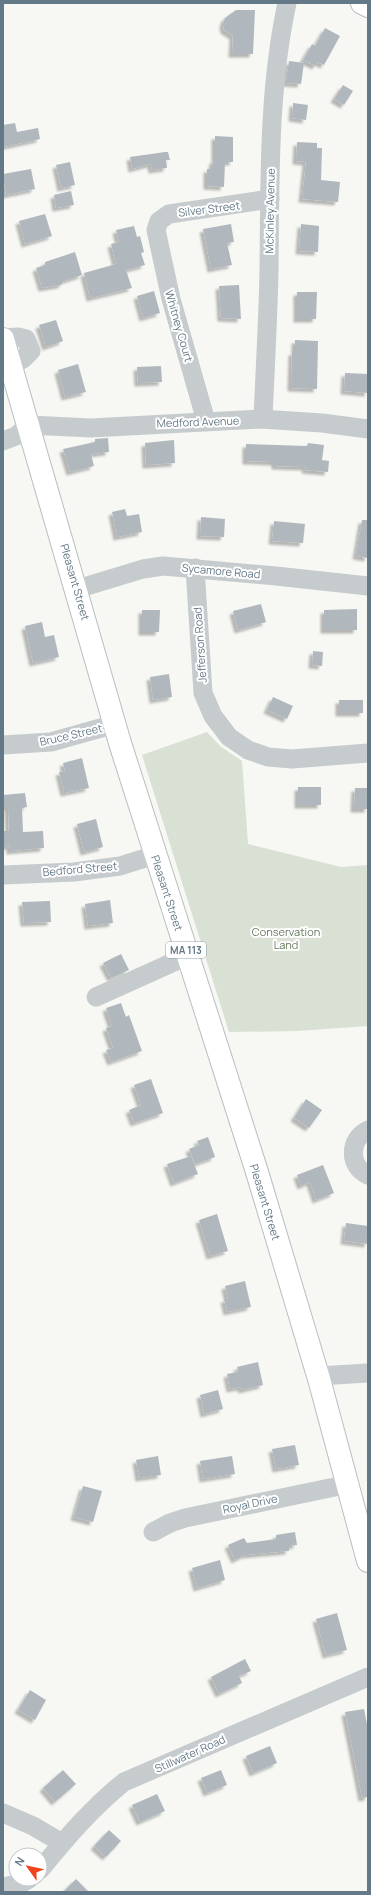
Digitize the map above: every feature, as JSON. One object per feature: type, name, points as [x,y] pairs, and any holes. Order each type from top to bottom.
[{"type":"main road","points":[[362,3],[368,6]]},
{"type":"main road","name":"Pleasant Street","points":[[5,347],[115,724],[256,1172],[349,1484],[365,1532],[368,1561]]},
{"type":"street","name":"McKinley Avenue","points":[[263,420],[276,66],[287,3]]},
{"type":"street","name":"Silver Street","points":[[156,230],[159,221],[169,214],[270,199]]},
{"type":"street","name":"Whitney Court","points":[[156,230],[171,299],[206,421]]},
{"type":"street","name":"Medford Avenue","points":[[29,425],[91,428],[206,421],[263,420],[322,423],[368,429]]},
{"type":"street","points":[[3,441],[16,436],[29,425]]},
{"type":"street","name":"Sycamore Road","points":[[76,589],[143,569],[163,566],[368,586]]},
{"type":"street","name":"Jefferson Road","points":[[195,568],[204,693],[213,716],[229,737],[248,750],[268,757],[292,759],[368,753]]},
{"type":"street","name":"Bruce Street","points":[[3,745],[51,742],[115,724]]},
{"type":"street","name":"Bedford Street","points":[[3,875],[74,872],[113,867],[155,855]]},
{"type":"street","points":[[96,997],[187,956]]},
{"type":"street","points":[[368,1130],[360,1135],[353,1151],[354,1159],[358,1167],[368,1175]]},
{"type":"street","points":[[318,1376],[368,1373]]},
{"type":"street","name":"Royal Drive","points":[[153,1532],[170,1522],[185,1518],[349,1484]]},
{"type":"street","name":"Stillwater Road","points":[[48,1860],[62,1843],[109,1794],[124,1782],[368,1677]]},
{"type":"street","points":[[3,1813],[33,1826],[62,1843]]},
{"type":"green space","name":"Conservation Land","points":[[207,732],[220,746],[242,761],[248,844],[341,867],[368,865],[368,1026],[297,1031],[229,1032],[142,755]]},
{"type":"building","points":[[236,10],[255,10],[253,54],[232,54],[233,36],[224,30],[223,24],[225,18]]},
{"type":"building","points":[[325,28],[340,36],[324,65],[318,62],[316,66],[303,60],[312,44],[315,46]]},
{"type":"building","points":[[289,61],[304,63],[301,84],[286,83]]},
{"type":"building","points":[[343,85],[353,91],[344,105],[334,99]]},
{"type":"building","points":[[293,103],[308,105],[306,120],[292,118]]},
{"type":"building","points":[[15,123],[17,132],[38,128],[40,139],[3,147],[3,125]]},
{"type":"building","points":[[215,136],[233,137],[233,162],[225,162],[224,187],[207,186],[207,169],[212,169],[213,160],[215,160]]},
{"type":"building","points":[[297,142],[317,143],[317,148],[322,148],[321,180],[340,182],[338,202],[302,199],[306,162],[296,161]]},
{"type":"building","points":[[168,152],[170,160],[166,160],[167,168],[152,170],[151,164],[132,169],[130,157]]},
{"type":"building","points":[[70,162],[75,185],[61,188],[56,165]]},
{"type":"building","points":[[31,169],[35,189],[6,195],[3,174]]},
{"type":"building","points":[[71,191],[74,205],[56,208],[54,195]]},
{"type":"building","points":[[45,214],[52,236],[25,244],[19,221]]},
{"type":"building","points":[[231,224],[234,242],[227,243],[232,265],[211,269],[203,229]]},
{"type":"building","points":[[301,224],[319,226],[318,252],[299,251]]},
{"type":"building","points":[[134,226],[137,237],[140,236],[144,252],[141,253],[145,265],[126,270],[132,288],[90,298],[84,273],[116,264],[111,244],[119,242],[116,230]]},
{"type":"building","points":[[75,252],[82,275],[64,281],[61,285],[42,288],[36,268],[45,265],[45,262]]},
{"type":"building","points":[[239,285],[241,319],[221,318],[219,286]]},
{"type":"building","points":[[154,291],[160,313],[143,318],[137,296]]},
{"type":"building","points":[[297,292],[317,292],[316,319],[297,319]]},
{"type":"building","points":[[56,320],[63,341],[46,347],[39,325]]},
{"type":"building","points":[[295,340],[318,341],[317,389],[291,388],[292,352],[295,352]]},
{"type":"building","points":[[78,364],[86,392],[65,397],[58,370]]},
{"type":"building","points":[[161,366],[162,382],[138,383],[137,367]]},
{"type":"building","points":[[345,373],[368,374],[368,393],[344,391]]},
{"type":"building","points":[[108,438],[109,452],[91,454],[94,466],[70,472],[63,449],[95,442],[95,439]]},
{"type":"building","points":[[174,440],[175,463],[146,465],[145,443]]},
{"type":"building","points":[[308,443],[324,445],[322,460],[329,461],[328,472],[305,470],[306,467],[275,466],[275,462],[246,461],[246,444],[307,446]]},
{"type":"building","points":[[125,509],[127,516],[139,514],[142,532],[117,537],[112,512]]},
{"type":"building","points":[[201,517],[225,519],[224,537],[200,536]]},
{"type":"building","points":[[362,520],[368,520],[368,558],[356,556]]},
{"type":"building","points":[[274,521],[305,524],[303,543],[272,541]]},
{"type":"building","points":[[261,604],[266,622],[238,630],[233,611]]},
{"type":"building","points":[[357,609],[357,630],[324,630],[324,610]]},
{"type":"building","points":[[142,610],[160,610],[159,632],[142,632]]},
{"type":"building","points":[[42,622],[45,637],[54,635],[59,657],[33,663],[25,626]]},
{"type":"building","points":[[313,651],[323,652],[322,666],[312,665]]},
{"type":"building","points":[[169,674],[172,697],[153,700],[150,677]]},
{"type":"building","points":[[273,697],[293,706],[287,719],[267,710]]},
{"type":"building","points":[[339,700],[363,700],[363,713],[339,713]]},
{"type":"building","points":[[82,758],[89,788],[64,793],[59,772],[65,771],[63,763]]},
{"type":"building","points":[[298,787],[321,787],[321,805],[298,805]]},
{"type":"building","points":[[355,788],[368,788],[368,809],[354,809]]},
{"type":"building","points":[[25,793],[27,807],[22,808],[23,832],[43,831],[44,848],[10,851],[10,846],[3,847],[3,831],[9,831],[8,807],[3,807],[3,795]]},
{"type":"building","points":[[96,819],[103,847],[84,852],[77,824]]},
{"type":"building","points":[[110,900],[113,923],[88,926],[85,904]]},
{"type":"building","points":[[50,901],[51,922],[24,923],[22,902]]},
{"type":"building","points":[[121,954],[129,970],[111,978],[103,963]]},
{"type":"building","points":[[121,1003],[126,1017],[129,1015],[142,1051],[111,1062],[106,1050],[113,1048],[106,1028],[112,1026],[106,1008]]},
{"type":"building","points":[[151,1079],[163,1113],[134,1123],[129,1110],[141,1105],[134,1085]]},
{"type":"building","points":[[306,1099],[322,1110],[309,1128],[294,1118]]},
{"type":"building","points":[[208,1137],[215,1157],[195,1164],[189,1149],[199,1145],[197,1141]]},
{"type":"building","points":[[191,1156],[198,1174],[174,1183],[167,1164]]},
{"type":"building","points":[[323,1165],[334,1193],[316,1200],[310,1182],[301,1186],[297,1175]]},
{"type":"building","points":[[217,1214],[228,1251],[210,1256],[199,1220]]},
{"type":"building","points":[[346,1223],[368,1226],[368,1244],[344,1241]]},
{"type":"building","points":[[245,1281],[251,1307],[227,1312],[224,1299],[228,1299],[225,1286]]},
{"type":"building","points":[[258,1362],[263,1385],[242,1390],[241,1387],[230,1389],[227,1374],[238,1372],[237,1367]]},
{"type":"building","points":[[218,1390],[223,1409],[204,1414],[200,1395]]},
{"type":"building","points":[[295,1445],[299,1465],[276,1469],[272,1449]]},
{"type":"building","points":[[158,1456],[161,1475],[139,1478],[136,1460]]},
{"type":"building","points":[[232,1456],[235,1474],[203,1479],[200,1461]]},
{"type":"building","points":[[83,1486],[102,1491],[93,1522],[74,1517]]},
{"type":"building","points":[[295,1532],[297,1545],[289,1546],[289,1551],[245,1555],[235,1560],[228,1545],[244,1538],[247,1543],[276,1539],[276,1535]]},
{"type":"building","points":[[220,1560],[225,1580],[197,1588],[192,1568]]},
{"type":"building","points":[[337,1613],[347,1650],[326,1655],[316,1619]]},
{"type":"building","points":[[245,1659],[251,1671],[239,1676],[242,1683],[219,1694],[211,1677]]},
{"type":"building","points":[[30,1690],[46,1700],[35,1720],[18,1710]]},
{"type":"building","points":[[364,1709],[368,1729],[368,1797],[362,1798],[345,1712]]},
{"type":"building","points":[[270,1746],[277,1763],[253,1773],[246,1756]]},
{"type":"building","points":[[63,1770],[76,1784],[55,1802],[43,1788]]},
{"type":"building","points":[[221,1770],[227,1785],[207,1793],[201,1778]]},
{"type":"building","points":[[157,1794],[165,1811],[140,1822],[132,1805]]},
{"type":"building","points":[[109,1830],[121,1841],[106,1857],[94,1846]]},
{"type":"building","points":[[76,1879],[89,1892],[63,1892]]}]
